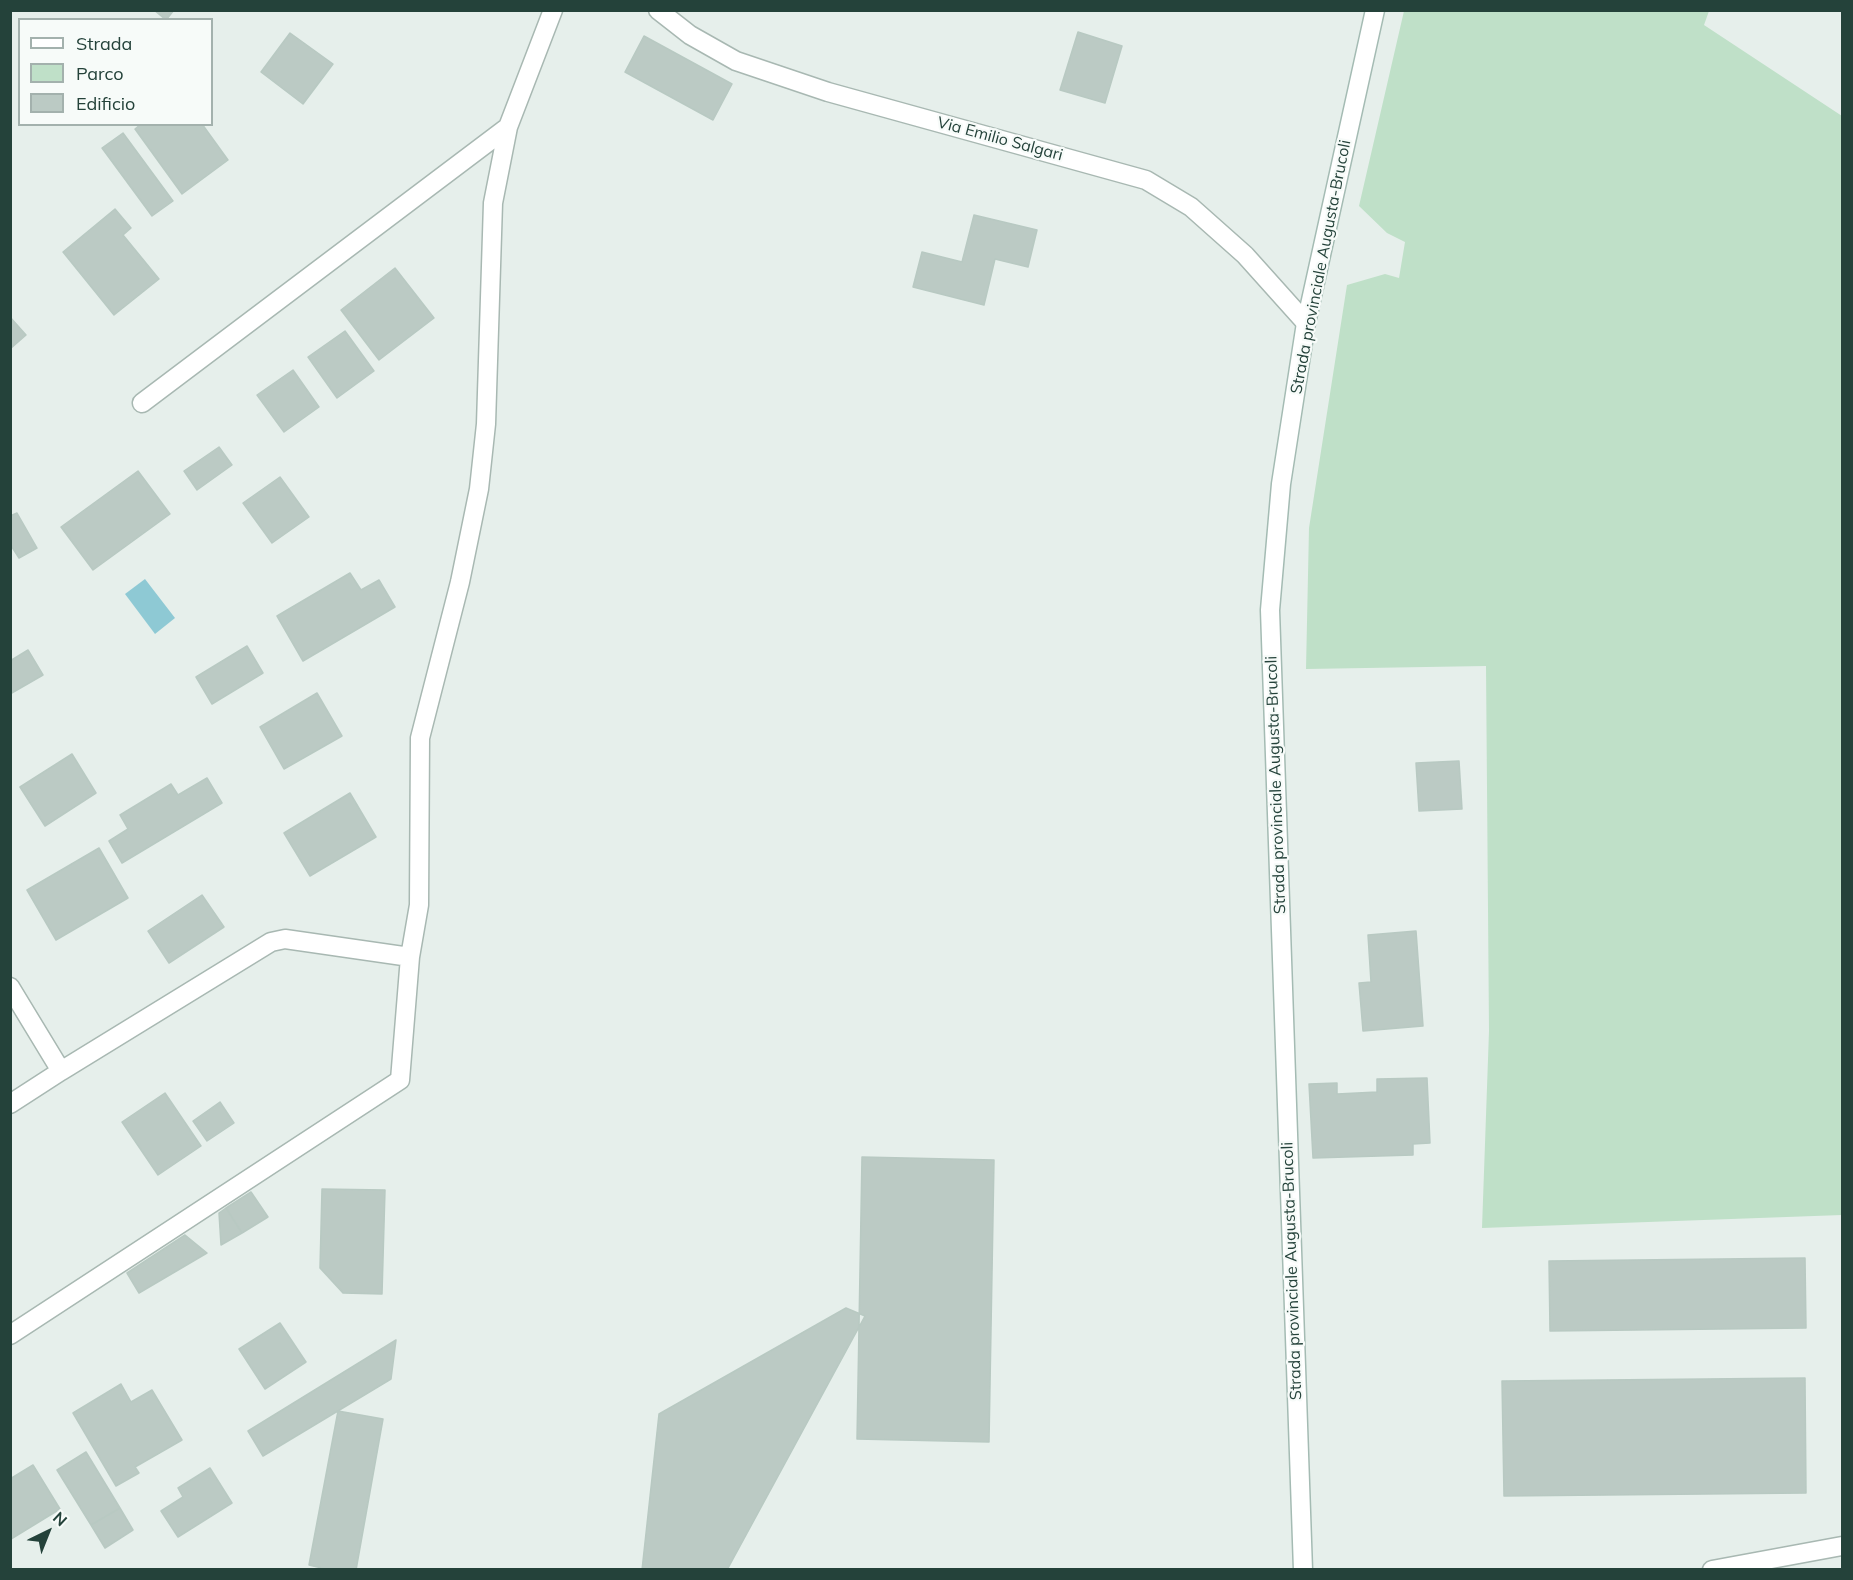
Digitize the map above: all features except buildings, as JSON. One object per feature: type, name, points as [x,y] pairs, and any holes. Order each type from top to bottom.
[{"type":"street","points":[[10,1335],[400,1080],[410,957],[419,905],[420,738],[460,582],[479,489],[486,424],[493,203],[508,127],[553,10]]},
{"type":"street","name":"Via Emilio Salgari","points":[[658,10],[690,35],[736,61],[828,92],[1146,180],[1191,207],[1236,247],[1306,322]]},
{"type":"street","name":"Strada provinciale Augusta-Brucoli","points":[[1303,1569],[1270,610],[1281,484],[1306,322],[1375,10]]},
{"type":"street","points":[[142,403],[508,127]]},
{"type":"street","points":[[10,1104],[271,942],[285,939],[410,957]]},
{"type":"street","points":[[10,987],[61,1071]]},
{"type":"street","points":[[1712,1569],[1842,1546]]},
{"type":"green space","points":[[1404,11],[1709,11],[1704,25],[1842,116],[1842,1215],[1482,1228],[1489,1031],[1486,666],[1306,669],[1309,528],[1347,285],[1385,274],[1399,278],[1405,242],[1387,233],[1359,206]]},
{"type":"water","points":[[145,579],[175,618],[155,634],[125,594]]}]
